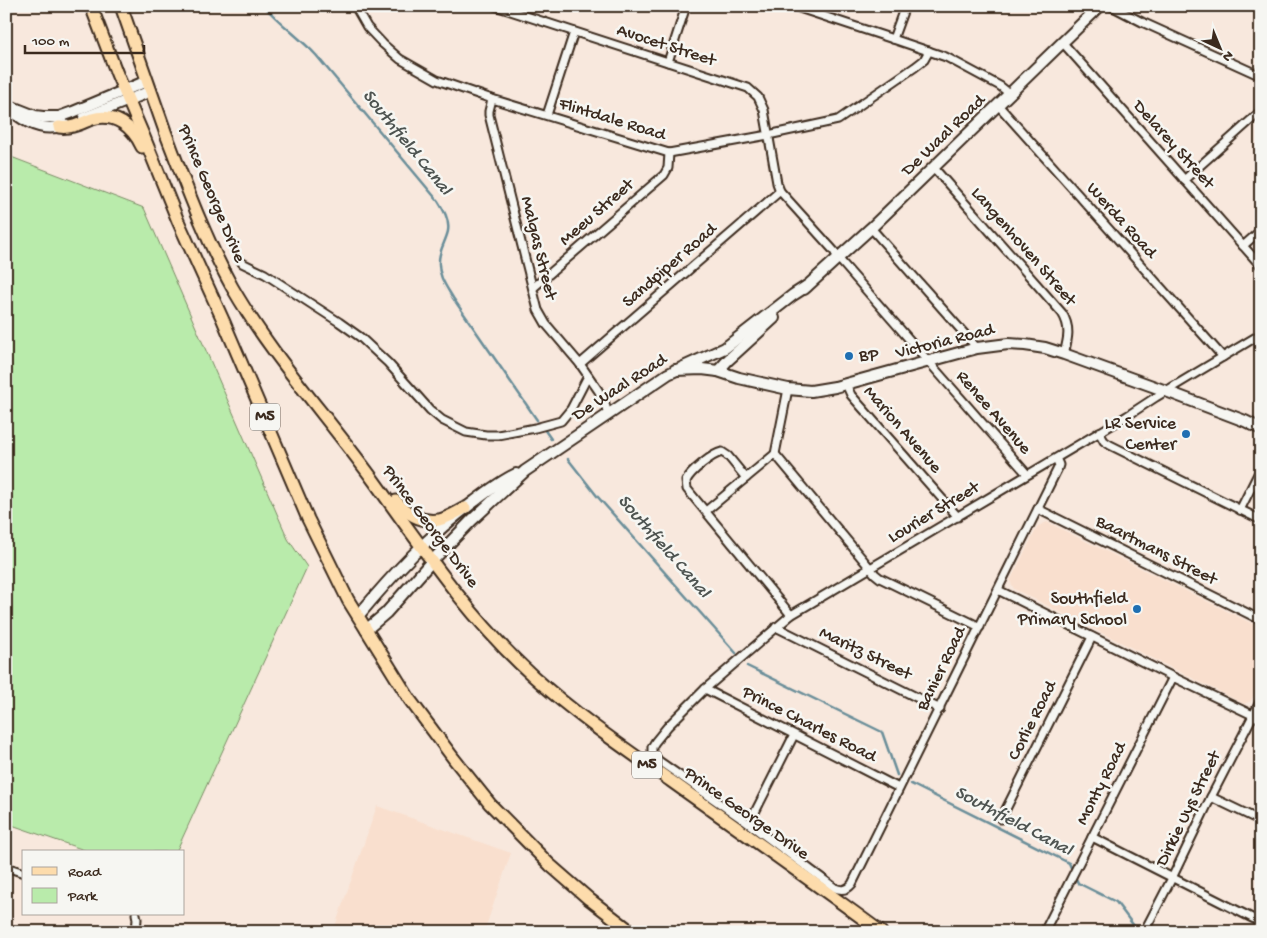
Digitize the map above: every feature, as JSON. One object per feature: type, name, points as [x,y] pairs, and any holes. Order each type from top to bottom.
[{"type":"main road","name":"M5","points":[[91,6],[156,169],[308,519],[366,630],[410,700],[490,804],[550,865],[589,899],[632,932]]},
{"type":"main road","name":"Prince George Drive","points":[[121,6],[193,206],[233,288],[264,337],[421,547],[473,613],[504,648],[562,702],[882,932]]},
{"type":"main road","name":"De Waal Road","points":[[718,371],[934,168],[1100,6]]},
{"type":"main road","points":[[59,127],[149,86]]},
{"type":"main road","points":[[6,105],[35,116],[59,117],[127,95]]},
{"type":"main road","points":[[6,105],[17,116],[30,124],[47,127],[64,128],[98,118],[116,120],[126,125],[133,132],[141,144],[146,157],[156,169]]},
{"type":"main road","name":"De Waal Road","points":[[358,616],[395,572],[421,547],[466,508],[500,483],[525,471],[660,379],[675,370],[720,350],[807,286]]},
{"type":"main road","name":"Victoria Road","points":[[675,370],[702,369],[718,371],[788,390],[811,391],[828,389],[977,348],[1008,344],[1025,345],[1045,348],[1064,354],[1245,421],[1261,429]]},
{"type":"main road","points":[[718,371],[720,350]]},
{"type":"main road","name":"De Waal Road","points":[[366,630],[386,613],[432,561],[472,520],[525,471]]},
{"type":"main road","points":[[380,490],[392,497],[405,511],[425,520],[440,520],[466,508]]},
{"type":"street","name":"Flintdale Road","points":[[355,6],[367,28],[400,59],[437,80],[492,100],[669,153],[838,120],[915,67],[924,60],[929,52]]},
{"type":"street","name":"Avocet Street","points":[[495,6],[748,88],[758,97],[764,110],[780,191]]},
{"type":"street","points":[[668,62],[686,6]]},
{"type":"street","points":[[793,6],[813,9],[946,57],[1010,94]]},
{"type":"street","points":[[893,39],[905,6]]},
{"type":"street","points":[[1111,6],[1261,76]]},
{"type":"street","points":[[546,115],[574,32]]},
{"type":"street","name":"Delarey Street","points":[[1063,43],[1261,266]]},
{"type":"street","name":"Malgas Street","points":[[492,100],[489,115],[538,310],[542,318],[580,364],[598,390],[604,400],[608,415]]},
{"type":"street","name":"Werda Road","points":[[998,106],[1222,357]]},
{"type":"street","points":[[1184,180],[1261,111]]},
{"type":"street","name":"Meeu Street","points":[[533,288],[664,175],[668,168],[669,153]]},
{"type":"street","name":"Langenhoven Street","points":[[934,168],[1062,313],[1066,319],[1068,332],[1064,354]]},
{"type":"street","name":"Renee Avenue","points":[[780,191],[1027,474]]},
{"type":"street","name":"Sandpiper Road","points":[[580,364],[780,191]]},
{"type":"street","points":[[871,228],[977,348]]},
{"type":"street","points":[[1243,246],[1261,230]]},
{"type":"street","points":[[242,263],[265,274],[360,337],[388,363],[435,414],[449,424],[466,432],[498,435],[560,421],[571,409],[588,376]]},
{"type":"street","name":"Lourier Street","points":[[749,824],[659,761],[652,753],[652,747],[659,736],[681,711],[792,615],[1261,334]]},
{"type":"street","name":"Marion Avenue","points":[[846,384],[851,395],[958,517]]},
{"type":"street","points":[[706,511],[774,454],[788,390]]},
{"type":"street","name":"Victoria Road","points":[[1245,421],[1261,424]]},
{"type":"street","points":[[1098,432],[1104,441],[1110,445],[1261,520]]},
{"type":"street","points":[[746,478],[728,456],[722,452],[715,454],[690,475],[686,481],[688,489],[792,615]]},
{"type":"street","points":[[774,454],[870,569],[880,578],[980,626]]},
{"type":"street","name":"Banier Road","points":[[749,824],[835,888],[844,890],[852,884],[1038,510],[1059,466],[1056,458]]},
{"type":"street","points":[[1240,510],[1261,468]]},
{"type":"street","name":"Baartmans Street","points":[[1038,510],[1261,620]]},
{"type":"street","points":[[998,590],[1261,720]]},
{"type":"street","name":"Maritz Street","points":[[776,627],[940,708]]},
{"type":"street","name":"Corlie Road","points":[[1001,819],[1092,637]]},
{"type":"street","name":"Monty Road","points":[[1044,932],[1173,677]]},
{"type":"street","name":"Prince Charles Road","points":[[705,689],[794,735],[902,782]]},
{"type":"street","name":"Dirkie Uys Street","points":[[1144,932],[1261,700]]},
{"type":"street","points":[[749,824],[794,735]]},
{"type":"street","points":[[1211,797],[1261,821]]},
{"type":"street","points":[[1092,837],[1261,924]]},
{"type":"street","points":[[6,866],[22,871]]},
{"type":"street","points":[[136,916],[136,932]]},
{"type":"shaded area","name":"Southfield Primary School","points":[[1047,522],[1261,628],[1261,682],[1251,701],[1244,704],[1014,589],[1010,581],[1038,526]]},
{"type":"shaded area","points":[[377,806],[511,853],[484,932],[333,932]]},
{"type":"green space","points":[[6,155],[144,208],[288,539],[307,567],[177,850],[84,850],[6,823]]},
{"type":"waterway","name":"Southfield Canal","points":[[264,6],[316,55],[438,201],[448,223],[447,235],[439,257],[443,281],[537,420]]},
{"type":"waterway","name":"Southfield Canal","points":[[544,429],[551,439]]},
{"type":"waterway","name":"Southfield Canal","points":[[568,459],[597,496],[736,653]]},
{"type":"waterway","name":"Southfield Canal","points":[[747,666],[882,732],[897,775]]},
{"type":"waterway","name":"Southfield Canal","points":[[911,784],[1069,863],[1078,883],[1116,902],[1137,930]]},
{"type":"place","name":"BP","points":[[849,356]]},
{"type":"place","name":"LR Service Center","points":[[1186,434]]},
{"type":"place","name":"Southfield Primary School","points":[[1137,609]]}]
